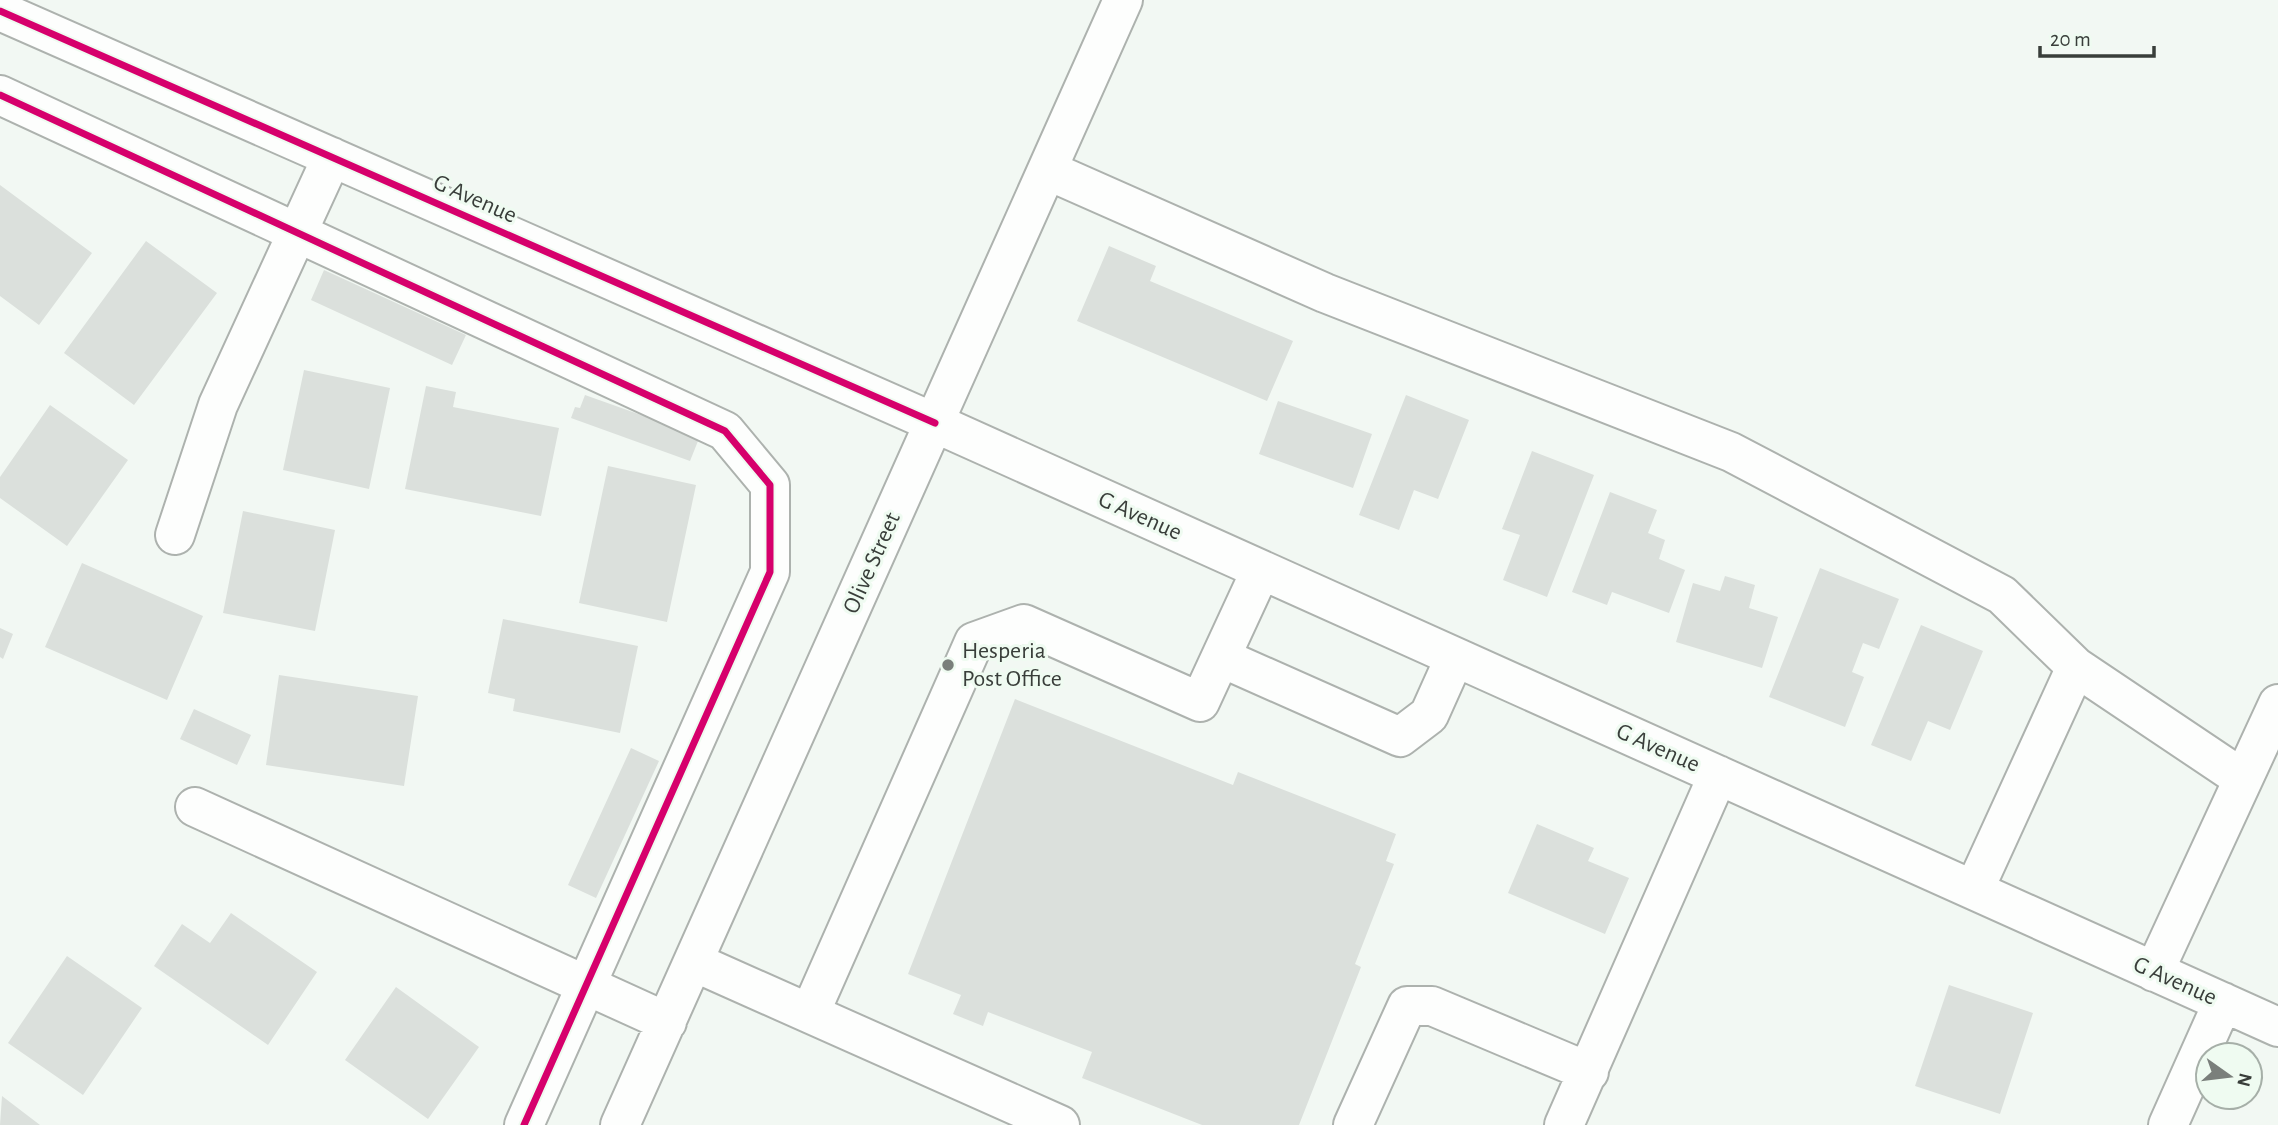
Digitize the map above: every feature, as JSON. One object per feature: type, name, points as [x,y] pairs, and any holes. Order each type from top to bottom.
[{"type":"street","name":"Olive Street","points":[[620,1125],[1123,0]]},
{"type":"street","name":"G Avenue","points":[[0,11],[935,423],[2278,1027]]},
{"type":"street","points":[[0,95],[297,230],[725,431],[770,485],[771,572],[584,985],[524,1125]]},
{"type":"street","points":[[175,535],[218,405],[332,158]]},
{"type":"street","points":[[1047,170],[1325,293],[1731,453],[2002,595],[2076,667],[2244,779]]},
{"type":"street","points":[[810,1013],[974,642],[1024,624],[1200,702],[1262,570]]},
{"type":"street","points":[[1222,658],[1401,737],[1429,715],[1455,657]]},
{"type":"street","points":[[1974,890],[2076,667]]},
{"type":"street","points":[[2154,972],[2278,704]]},
{"type":"street","points":[[1564,1125],[1718,775]]},
{"type":"street","points":[[195,807],[667,1022]]},
{"type":"street","points":[[694,962],[1060,1125]]},
{"type":"street","points":[[2168,1125],[2223,1002]]},
{"type":"street","points":[[1353,1125],[1407,1006],[1432,1006],[1584,1082]]},
{"type":"building","points":[[0,185],[92,253],[39,325],[0,296]]},
{"type":"building","points":[[146,241],[217,293],[134,405],[64,353]]},
{"type":"building","points":[[1109,246],[1156,266],[1150,281],[1293,341],[1267,401],[1077,321]]},
{"type":"building","points":[[324,270],[466,335],[452,365],[311,300]]},
{"type":"building","points":[[304,370],[390,388],[369,489],[283,470]]},
{"type":"building","points":[[426,386],[456,392],[453,407],[559,428],[541,516],[405,489]]},
{"type":"building","points":[[585,395],[700,436],[690,461],[571,418],[575,407],[580,408]]},
{"type":"building","points":[[1406,395],[1469,420],[1438,499],[1414,490],[1399,530],[1359,515]]},
{"type":"building","points":[[1278,401],[1372,434],[1353,488],[1259,454]]},
{"type":"building","points":[[50,405],[128,460],[67,546],[0,498],[0,477]]},
{"type":"building","points":[[1532,451],[1594,475],[1547,597],[1503,580],[1520,535],[1502,529]]},
{"type":"building","points":[[608,466],[696,485],[667,622],[579,603]]},
{"type":"building","points":[[1610,492],[1657,510],[1648,533],[1665,540],[1659,559],[1685,570],[1669,613],[1612,592],[1607,605],[1572,592]]},
{"type":"building","points":[[243,511],[335,530],[315,631],[223,613]]},
{"type":"building","points":[[82,563],[203,616],[167,700],[45,647]]},
{"type":"building","points":[[1820,568],[1899,599],[1879,649],[1863,643],[1852,672],[1864,677],[1845,727],[1769,697]]},
{"type":"building","points":[[1725,576],[1755,585],[1749,608],[1778,617],[1762,668],[1676,642],[1693,583],[1720,591]]},
{"type":"building","points":[[503,619],[638,646],[620,733],[513,711],[515,699],[488,693]]},
{"type":"building","points":[[1921,625],[1983,651],[1950,730],[1928,721],[1911,761],[1871,745]]},
{"type":"building","points":[[0,628],[13,634],[3,659],[0,657]]},
{"type":"building","points":[[279,675],[418,696],[404,786],[266,765]]},
{"type":"building","points":[[1015,699],[1233,785],[1238,772],[1396,834],[1386,861],[1394,864],[1355,964],[1361,967],[1299,1125],[1202,1125],[1082,1078],[1092,1052],[988,1012],[983,1026],[953,1014],[961,995],[908,974]]},
{"type":"building","points":[[194,709],[251,735],[237,765],[180,739]]},
{"type":"building","points":[[631,748],[659,761],[596,898],[568,885]]},
{"type":"building","points":[[1537,824],[1594,848],[1588,861],[1629,878],[1605,934],[1508,893]]},
{"type":"building","points":[[231,913],[317,972],[268,1045],[154,966],[182,924],[210,943]]},
{"type":"building","points":[[67,956],[142,1008],[83,1095],[8,1043]]},
{"type":"building","points":[[1949,985],[2033,1013],[2000,1114],[1915,1086]]},
{"type":"building","points":[[396,987],[479,1047],[428,1119],[345,1060]]},
{"type":"building","points":[[2,1096],[40,1125],[0,1125]]},
{"type":"cycle path","points":[[0,11],[935,423]]},
{"type":"cycle path","points":[[0,95],[725,431],[770,485],[770,572],[524,1125]]},
{"type":"place","name":"Hesperia Post Office","points":[[948,665]]}]
